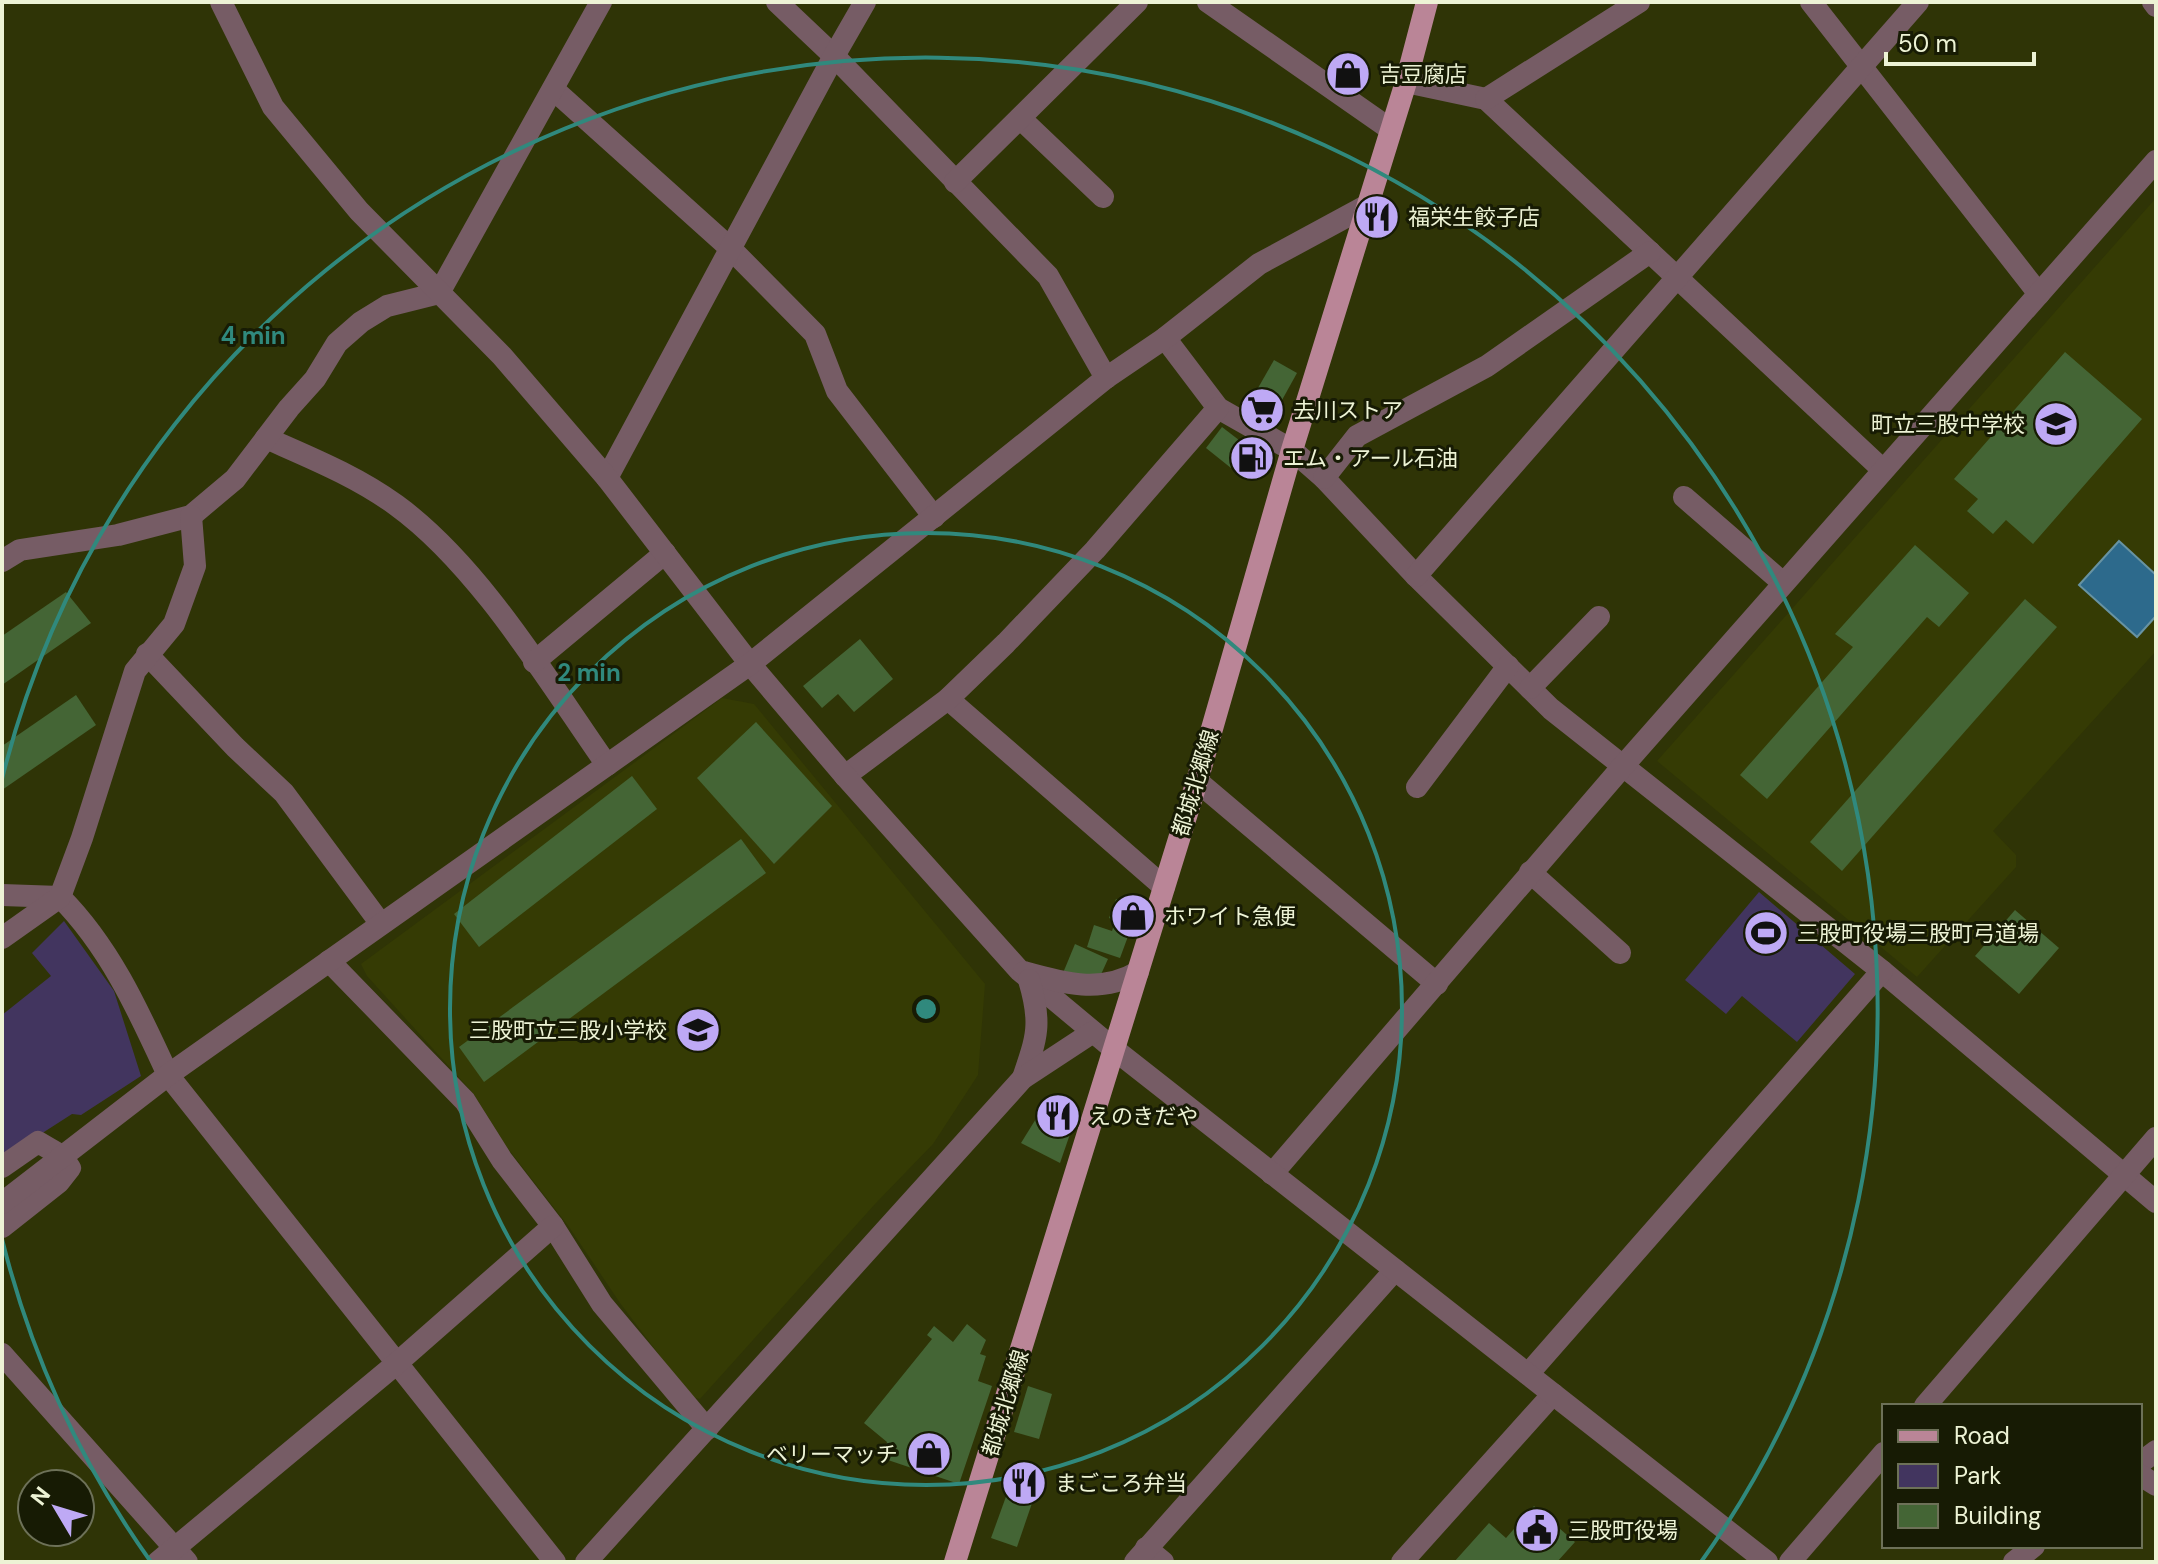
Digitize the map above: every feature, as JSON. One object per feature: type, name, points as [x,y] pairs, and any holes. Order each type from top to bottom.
[{"type":"main road","name":"都城北郷線","points":[[955,1562],[1197,781],[1292,450],[1406,82],[1427,2]]},
{"type":"street","points":[[221,2],[273,107],[359,211],[502,356],[607,478],[750,664],[845,776],[1024,975],[1115,1050],[1767,1562]]},
{"type":"street","points":[[2,561],[20,550],[118,535],[191,516],[235,479],[315,379],[337,343],[361,322],[387,306],[439,293],[601,2]]},
{"type":"street","points":[[777,2],[834,56],[1048,276],[1106,378]]},
{"type":"street","points":[[607,478],[865,2]]},
{"type":"street","points":[[955,182],[1137,2]]},
{"type":"street","points":[[1208,2],[1390,129]]},
{"type":"street","points":[[1486,99],[1639,2]]},
{"type":"street","points":[[1811,2],[2039,294]]},
{"type":"street","points":[[1416,576],[1918,2]]},
{"type":"street","points":[[1406,82],[1486,99],[1883,470]]},
{"type":"street","points":[[553,89],[731,249],[815,334],[837,391],[934,517]]},
{"type":"street","points":[[1020,118],[1103,197]]},
{"type":"street","points":[[1272,1174],[1530,872],[2156,161]]},
{"type":"street","points":[[2,1203],[168,1075],[750,664],[1106,378],[1165,338],[1259,264],[1368,205]]},
{"type":"street","points":[[1324,478],[1357,436],[1487,366],[1650,252]]},
{"type":"street","points":[[1165,338],[1218,408],[1292,450],[1324,478],[1416,576],[1551,709],[1882,971],[2156,1202]]},
{"type":"street","points":[[845,776],[948,699],[1095,550],[1218,408]]},
{"type":"street","points":[[266,438],[349,475],[398,506],[450,555],[499,612],[607,765]]},
{"type":"street","points":[[1684,497],[1783,583]]},
{"type":"street","points":[[2,938],[60,897],[135,671],[174,624],[195,566],[191,516]]},
{"type":"street","points":[[534,662],[665,553]]},
{"type":"street","points":[[1530,688],[1599,617]]},
{"type":"street","points":[[147,654],[235,747],[284,793],[381,924]]},
{"type":"street","points":[[1417,787],[1508,666]]},
{"type":"street","points":[[948,699],[1164,887]]},
{"type":"street","points":[[1197,781],[1437,984]]},
{"type":"street","points":[[1530,872],[1620,953]]},
{"type":"street","points":[[2,895],[60,897],[76,913],[134,1000],[168,1075],[555,1562]]},
{"type":"street","points":[[329,961],[465,1101],[502,1160],[553,1226],[602,1304],[707,1429]]},
{"type":"street","points":[[1528,1374],[1882,971]]},
{"type":"street","points":[[1024,975],[1091,987],[1124,981],[1138,972]]},
{"type":"street","points":[[1023,1078],[1036,1039],[1038,1009],[1024,975]]},
{"type":"street","points":[[586,1562],[1023,1078],[1093,1032]]},
{"type":"street","points":[[1927,1404],[2156,1138]]},
{"type":"street","points":[[2,1167],[38,1142],[62,1156],[70,1168],[59,1182],[2,1227]]},
{"type":"street","points":[[2,1354],[173,1557],[553,1226]]},
{"type":"street","points":[[1148,1557],[1395,1270]]},
{"type":"street","points":[[1402,1562],[1553,1394]]},
{"type":"street","points":[[1790,1562],[1882,1455]]},
{"type":"street","points":[[2014,1562],[2032,1548]]},
{"type":"shaded area","name":"町立三股中学校","points":[[2156,198],[2156,651],[1993,831],[2016,855],[2016,867],[1917,977],[1657,761]]},
{"type":"shaded area","name":"三股町立三股小学校","points":[[722,698],[754,704],[985,984],[978,1075],[933,1144],[700,1399],[691,1397],[620,1303],[569,1227],[506,1146],[473,1093],[367,976],[361,964]]},
{"type":"green space","name":"三股町役場三股町弓道場","points":[[1759,892],[1855,974],[1797,1042],[1742,996],[1726,1014],[1685,980]]},
{"type":"green space","points":[[64,921],[114,991],[141,1076],[81,1115],[72,1114],[2,1159],[2,1015],[51,976],[32,953]]},
{"type":"water","points":[[2119,541],[2156,575],[2156,616],[2137,637],[2079,585]]},
{"type":"building","points":[[1340,56],[1364,69],[1353,90],[1333,80],[1339,69],[1335,66]]},
{"type":"building","points":[[2065,352],[2142,419],[2033,544],[2006,520],[1993,534],[1967,511],[1978,499],[1954,479]]},
{"type":"building","points":[[1274,360],[1297,373],[1266,429],[1242,416]]},
{"type":"building","points":[[1222,427],[1248,447],[1231,468],[1206,448]]},
{"type":"building","points":[[1915,545],[1969,593],[1939,627],[1927,617],[1767,799],[1740,775],[1853,647],[1835,634]]},
{"type":"building","points":[[66,592],[91,623],[2,685],[2,636]]},
{"type":"building","points":[[2025,599],[2057,627],[1842,871],[1810,842]]},
{"type":"building","points":[[860,639],[893,679],[854,712],[838,694],[822,708],[803,686]]},
{"type":"building","points":[[76,695],[96,725],[2,790],[2,746]]},
{"type":"building","points":[[756,722],[832,806],[774,864],[697,778]]},
{"type":"building","points":[[632,776],[657,809],[479,947],[454,914]]},
{"type":"building","points":[[741,839],[766,873],[484,1082],[459,1047]]},
{"type":"building","points":[[1116,899],[1150,911],[1143,931],[1109,918]]},
{"type":"building","points":[[2015,910],[2059,948],[2019,994],[1975,956]]},
{"type":"building","points":[[1094,925],[1112,931],[1114,925],[1130,931],[1120,958],[1087,947]]},
{"type":"building","points":[[1075,944],[1108,959],[1098,981],[1063,973]]},
{"type":"building","points":[[1047,1101],[1078,1111],[1060,1163],[1021,1143]]},
{"type":"building","points":[[967,1324],[986,1340],[980,1354],[986,1356],[978,1381],[992,1386],[959,1484],[882,1458],[887,1442],[864,1423],[932,1339],[927,1335],[934,1326],[953,1342]]},
{"type":"building","points":[[1028,1386],[1052,1394],[1039,1439],[1014,1432]]},
{"type":"building","points":[[1016,1469],[1041,1477],[1017,1547],[991,1538]]},
{"type":"building","name":"三股町役場","points":[[1534,1506],[1575,1542],[1557,1562],[1454,1562],[1489,1523],[1506,1538]]},
{"type":"place","name":"吉豆腐店","points":[[1348,74]]},
{"type":"place","name":"福栄生餃子店","points":[[1377,217]]},
{"type":"place","name":"去川ストア","points":[[1262,410]]},
{"type":"place","name":"町立三股中学校","points":[[2056,424]]},
{"type":"place","name":"エム・アール石油","points":[[1252,458]]},
{"type":"place","name":"ホワイト急便","points":[[1133,916]]},
{"type":"place","name":"三股町役場三股町弓道場","points":[[1766,933]]},
{"type":"place","name":"三股町立三股小学校","points":[[698,1030]]},
{"type":"place","name":"えのきだや","points":[[1058,1116]]},
{"type":"place","name":"ベリーマッチ","points":[[929,1454]]},
{"type":"place","name":"まごころ弁当","points":[[1024,1483]]},
{"type":"place","name":"三股町役場","points":[[1537,1530]]}]
